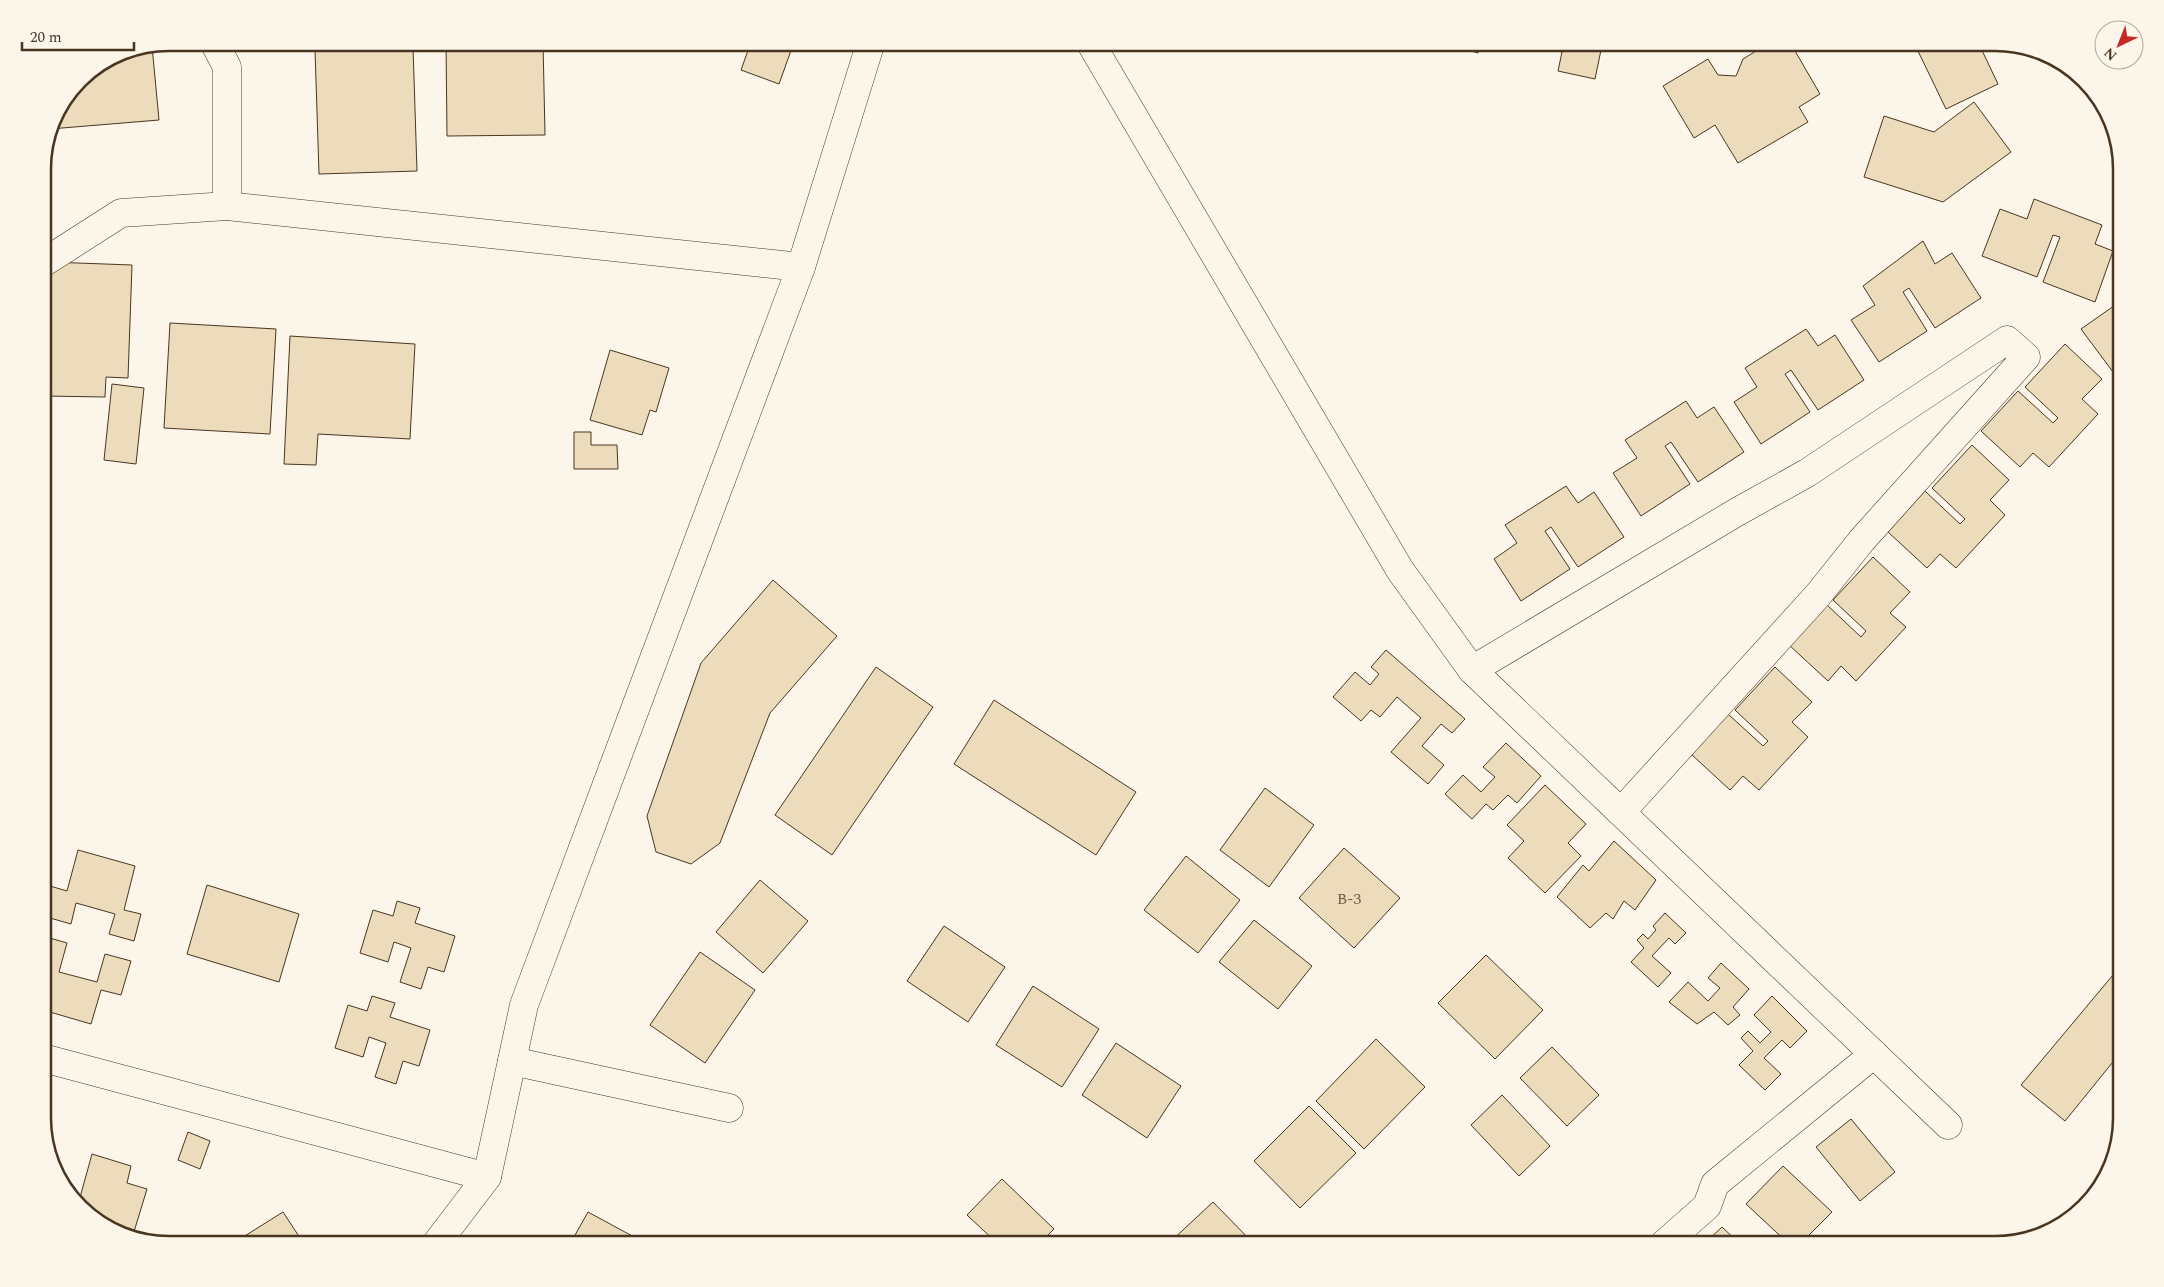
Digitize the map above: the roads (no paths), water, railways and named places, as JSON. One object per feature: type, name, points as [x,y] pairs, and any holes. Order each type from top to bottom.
[{"type":"street","points":[[219,51],[227,67],[227,206]]},
{"type":"street","points":[[442,1236],[487,1177],[524,1005],[801,267],[868,51]]},
{"type":"street","points":[[1095,51],[1400,570],[1472,670],[1948,1125]]},
{"type":"street","points":[[52,257],[121,213],[227,206],[801,267]]},
{"type":"street","points":[[1472,670],[1737,512],[1808,473],[2007,340],[2026,357],[1862,540],[1818,595],[1621,812]]},
{"type":"street","points":[[1673,1236],[1707,1206],[1715,1184],[1874,1054]]},
{"type":"street","points":[[52,1060],[487,1177]]},
{"type":"street","points":[[512,1060],[729,1108]]}]
